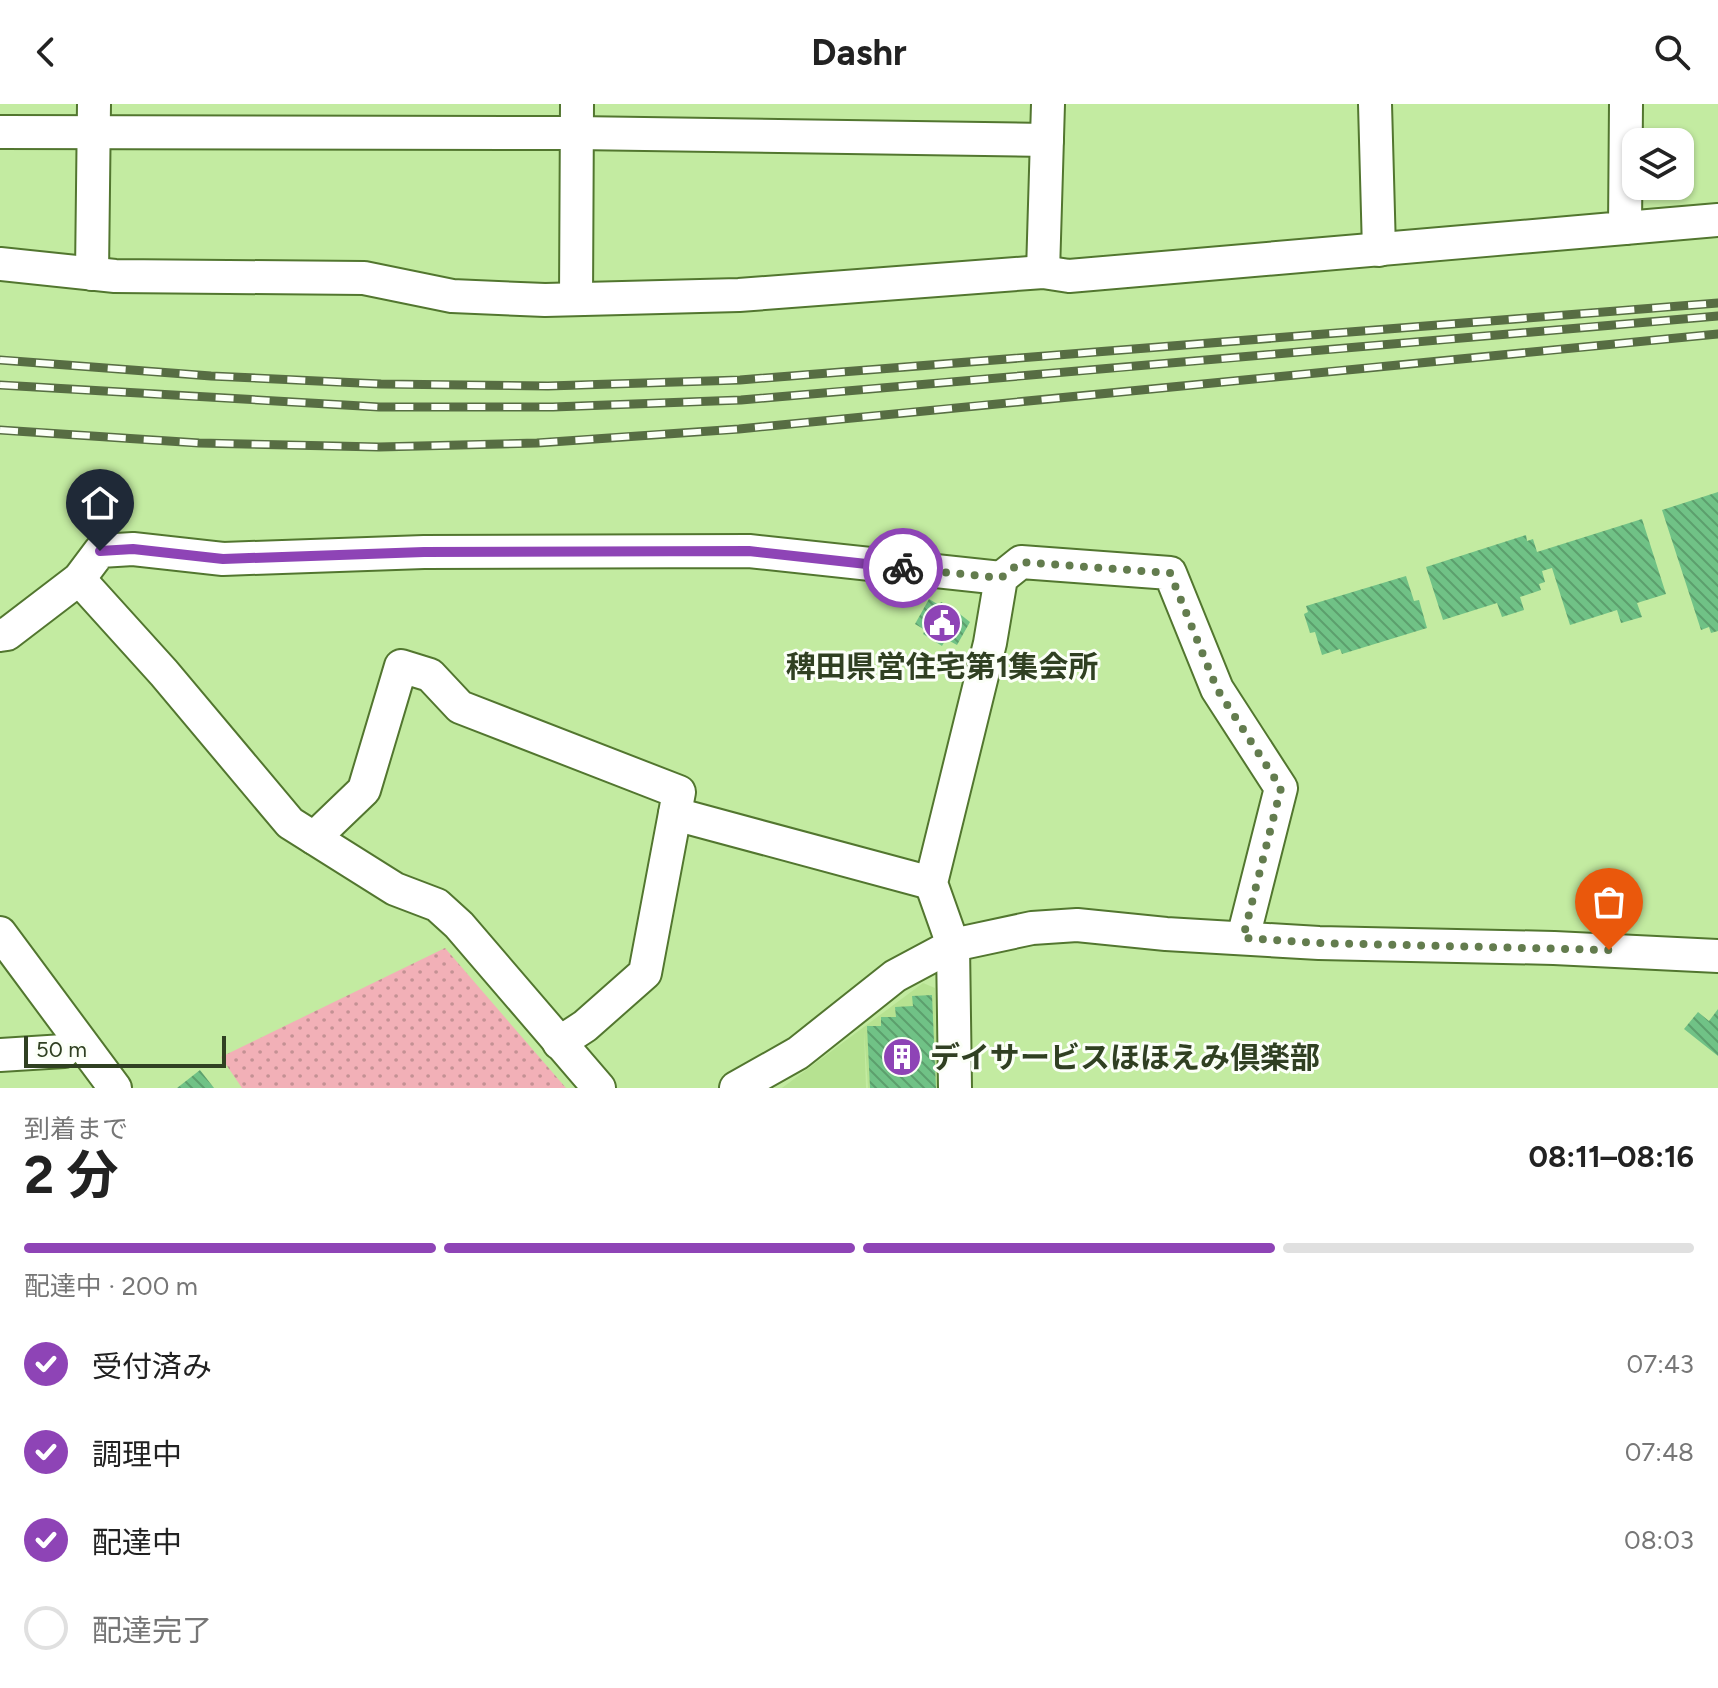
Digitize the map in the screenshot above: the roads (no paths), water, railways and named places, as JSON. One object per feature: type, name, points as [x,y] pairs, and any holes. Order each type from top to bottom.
[{"type":"street","points":[[1043,272],[1048,104]]},
{"type":"street","points":[[1375,104],[1379,250]]},
{"type":"street","points":[[1625,228],[1626,104]]},
{"type":"street","points":[[0,132],[94,117],[576,119],[1047,140]]},
{"type":"street","points":[[92,274],[94,117]]},
{"type":"street","points":[[576,119],[576,299]]},
{"type":"street","points":[[0,264],[92,274],[364,278],[463,297],[576,299],[739,295],[1043,272],[1069,276],[1718,220]]},
{"type":"street","points":[[0,635],[7,634],[79,579],[100,551],[133,549],[223,559],[424,552],[749,551],[1001,578]]},
{"type":"street","points":[[955,1088],[953,945],[931,883],[990,643],[1001,578],[1021,562],[1170,573],[1217,689],[1281,788],[1243,938]]},
{"type":"street","points":[[79,579],[164,673],[290,823],[395,889],[437,905],[459,925],[599,1088]]},
{"type":"street","points":[[314,838],[364,790],[401,666],[430,675],[460,707],[679,792],[645,973],[585,1026],[559,1043]]},
{"type":"street","points":[[675,814],[931,883]]},
{"type":"street","points":[[736,1088],[798,1053],[895,976],[953,945],[1032,928],[1077,925],[1243,938],[1718,956]]},
{"type":"street","points":[[0,933],[115,1088]]},
{"type":"street","points":[[0,1055],[64,1051]]},
{"type":"railway","points":[[0,360],[211,376],[381,384],[548,386],[740,380],[1718,303]]},
{"type":"railway","points":[[0,385],[379,407],[553,407],[741,400],[1718,316]]},
{"type":"railway","points":[[0,430],[199,443],[379,447],[537,443],[739,429],[1718,334]]},
{"type":"place","name":"稗田県営住宅第1集会所","points":[[942,623]]},
{"type":"place","name":"デイサービスほほえみ倶楽部","points":[[902,1057]]}]
